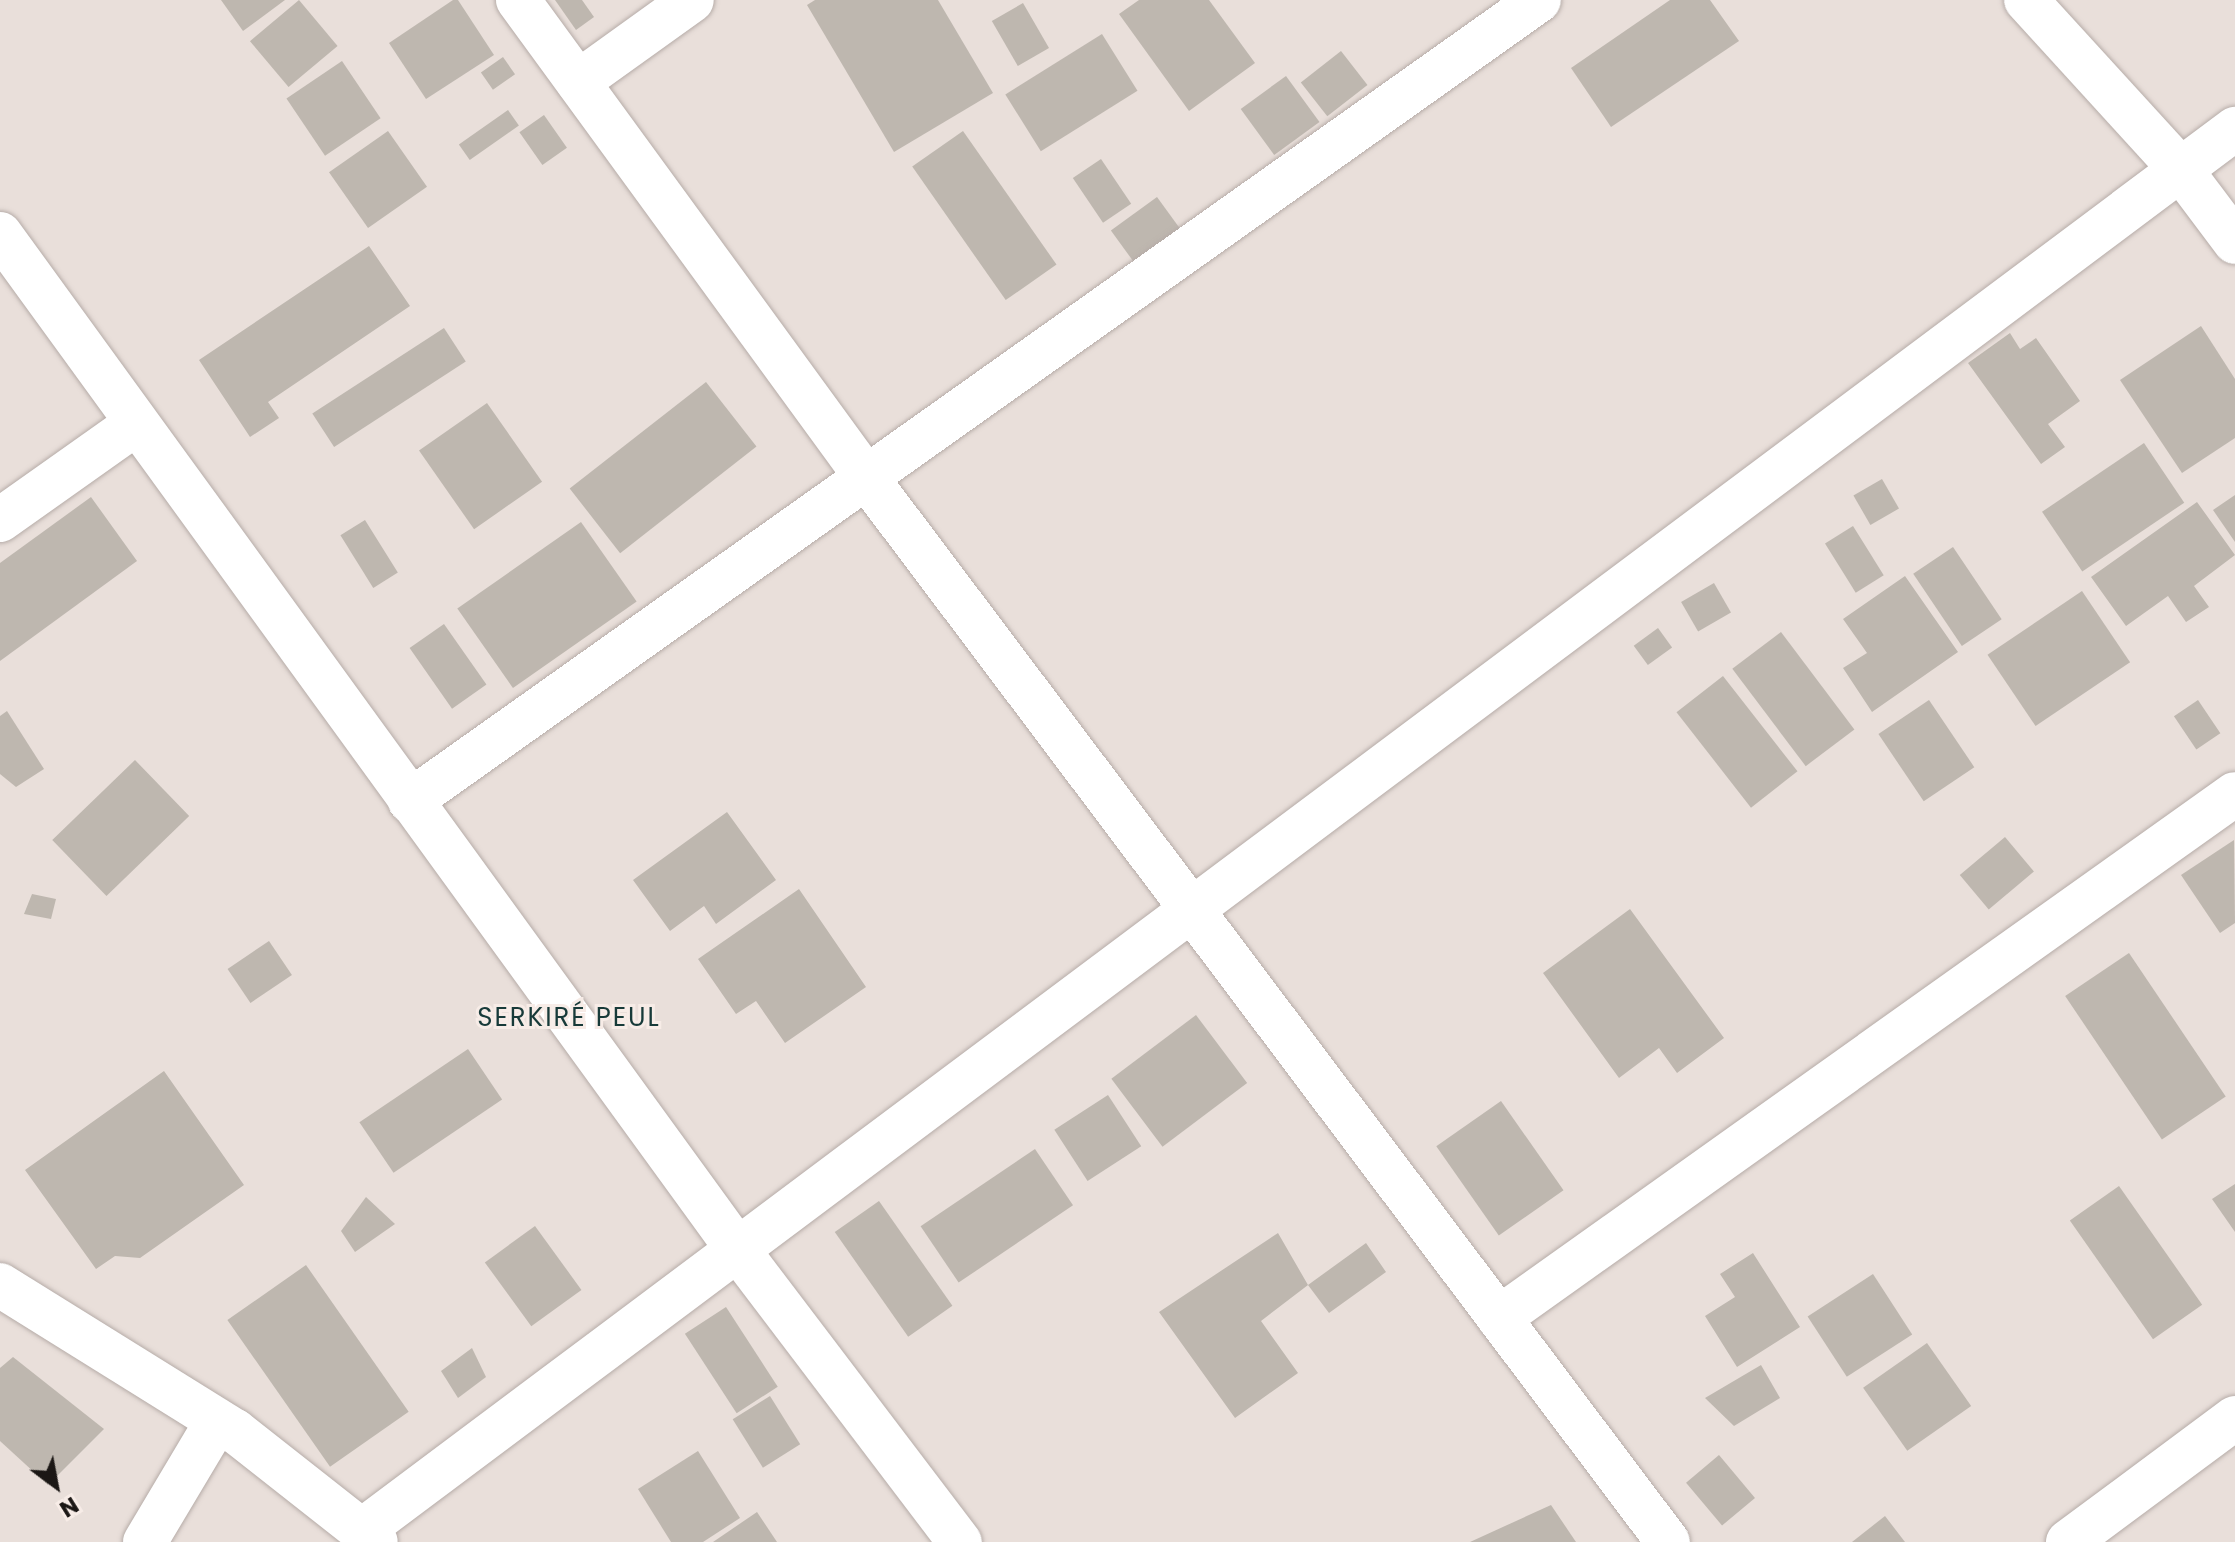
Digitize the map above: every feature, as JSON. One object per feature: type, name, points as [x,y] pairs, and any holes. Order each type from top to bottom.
[{"type":"street","points":[[518,0],[866,477],[1668,1542]]},
{"type":"street","points":[[578,82],[692,0]]},
{"type":"street","points":[[410,801],[1539,0]]},
{"type":"street","points":[[2026,0],[2181,170],[2235,242]]},
{"type":"street","points":[[0,1285],[217,1421],[370,1535],[738,1250],[2235,129]]},
{"type":"street","points":[[0,234],[134,425],[738,1250],[960,1542]]},
{"type":"street","points":[[0,520],[134,425]]},
{"type":"street","points":[[1499,1318],[2235,794]]},
{"type":"street","points":[[2068,1542],[2235,1418]]},
{"type":"street","points":[[145,1542],[217,1421]]},
{"type":"building","points":[[221,0],[285,0],[243,31]]},
{"type":"building","points":[[299,0],[338,46],[289,87],[250,41]]},
{"type":"building","points":[[453,0],[458,0],[494,55],[426,99],[389,43]]},
{"type":"building","points":[[555,0],[582,0],[594,17],[576,30]]},
{"type":"building","points":[[815,0],[938,0],[993,93],[894,152],[807,5]]},
{"type":"building","points":[[1139,0],[1209,0],[1255,63],[1189,111],[1119,14]]},
{"type":"building","points":[[1670,0],[1710,0],[1739,41],[1611,127],[1571,68]]},
{"type":"building","points":[[1023,3],[1049,48],[1018,66],[992,21]]},
{"type":"building","points":[[1102,34],[1138,91],[1041,151],[1005,94]]},
{"type":"building","points":[[1341,51],[1367,85],[1327,116],[1301,82]]},
{"type":"building","points":[[503,57],[515,74],[493,90],[481,72]]},
{"type":"building","points":[[342,61],[381,118],[325,156],[286,98]]},
{"type":"building","points":[[1286,76],[1320,122],[1274,155],[1241,109]]},
{"type":"building","points":[[508,110],[519,126],[470,160],[459,144]]},
{"type":"building","points":[[544,115],[567,148],[542,165],[519,132]]},
{"type":"building","points":[[388,131],[427,187],[368,228],[329,172]]},
{"type":"building","points":[[963,131],[1056,265],[1006,300],[912,167]]},
{"type":"building","points":[[1101,159],[1131,204],[1103,223],[1073,178]]},
{"type":"building","points":[[1157,197],[1180,229],[1134,262],[1111,231]]},
{"type":"building","points":[[369,246],[410,306],[268,402],[279,418],[250,437],[199,360]]},
{"type":"building","points":[[2201,326],[2235,379],[2235,438],[2182,473],[2120,380]]},
{"type":"building","points":[[444,328],[466,362],[334,447],[312,414]]},
{"type":"building","points":[[2010,333],[2020,349],[2036,338],[2080,401],[2048,424],[2065,447],[2041,464],[1968,363]]},
{"type":"building","points":[[706,382],[756,447],[620,553],[570,489]]},
{"type":"building","points":[[487,403],[542,482],[474,529],[419,451]]},
{"type":"building","points":[[2144,443],[2184,503],[2082,571],[2042,512]]},
{"type":"building","points":[[1882,479],[1899,508],[1870,525],[1853,496]]},
{"type":"building","points":[[2235,495],[2235,542],[2213,510]]},
{"type":"building","points":[[91,497],[137,561],[0,661],[0,563]]},
{"type":"building","points":[[2197,502],[2235,555],[2194,586],[2209,607],[2186,622],[2168,596],[2126,626],[2091,577]]},
{"type":"building","points":[[365,520],[398,573],[373,588],[340,535]]},
{"type":"building","points":[[581,522],[637,601],[513,688],[457,609]]},
{"type":"building","points":[[1853,526],[1884,575],[1856,593],[1825,543]]},
{"type":"building","points":[[1953,547],[2002,619],[1962,646],[1913,574]]},
{"type":"building","points":[[1905,576],[1958,652],[1872,712],[1843,668],[1867,653],[1843,619]]},
{"type":"building","points":[[1714,583],[1731,612],[1698,631],[1681,602]]},
{"type":"building","points":[[2082,591],[2130,662],[2036,726],[1987,655]]},
{"type":"building","points":[[444,624],[486,685],[452,709],[410,648]]},
{"type":"building","points":[[1658,628],[1672,647],[1648,665],[1634,646]]},
{"type":"building","points":[[1781,632],[1854,729],[1806,766],[1732,669]]},
{"type":"building","points":[[1723,676],[1797,771],[1751,808],[1677,712]]},
{"type":"building","points":[[1929,700],[1974,767],[1924,801],[1878,734]]},
{"type":"building","points":[[2198,700],[2220,733],[2196,749],[2174,716]]},
{"type":"building","points":[[7,711],[44,769],[16,787],[0,774],[0,716]]},
{"type":"building","points":[[135,760],[189,816],[106,896],[52,840]]},
{"type":"building","points":[[727,812],[776,880],[716,924],[704,906],[670,931],[633,880]]},
{"type":"building","points":[[2005,837],[2034,871],[1989,909],[1960,875]]},
{"type":"building","points":[[2234,840],[2235,923],[2220,933],[2181,875]]},
{"type":"building","points":[[799,889],[866,987],[785,1043],[756,1001],[736,1014],[698,959]]},
{"type":"building","points":[[32,894],[56,899],[51,919],[24,914]]},
{"type":"building","points":[[1630,909],[1724,1038],[1677,1073],[1659,1048],[1619,1078],[1543,973]]},
{"type":"building","points":[[269,941],[292,975],[250,1003],[228,969]]},
{"type":"building","points":[[2129,953],[2226,1096],[2162,1139],[2065,996]]},
{"type":"building","points":[[1196,1015],[1247,1083],[1162,1147],[1111,1079]]},
{"type":"building","points":[[468,1049],[502,1100],[394,1173],[359,1122]]},
{"type":"building","points":[[164,1071],[244,1185],[140,1258],[115,1256],[96,1269],[25,1170]]},
{"type":"building","points":[[1108,1095],[1141,1146],[1088,1181],[1054,1130]]},
{"type":"building","points":[[1501,1101],[1564,1190],[1499,1236],[1436,1146]]},
{"type":"building","points":[[1035,1149],[1073,1205],[959,1283],[921,1226]]},
{"type":"building","points":[[2235,1184],[2235,1232],[2212,1199]]},
{"type":"building","points":[[2119,1186],[2202,1305],[2153,1339],[2070,1220]]},
{"type":"building","points":[[366,1197],[395,1224],[355,1252],[341,1231]]},
{"type":"building","points":[[879,1201],[952,1306],[908,1337],[835,1232]]},
{"type":"building","points":[[535,1226],[581,1290],[531,1326],[485,1262]]},
{"type":"building","points":[[1278,1233],[1308,1285],[1261,1321],[1298,1373],[1235,1418],[1159,1312]]},
{"type":"building","points":[[1366,1243],[1386,1272],[1329,1313],[1308,1285]]},
{"type":"building","points":[[1753,1253],[1800,1327],[1737,1367],[1705,1316],[1735,1297],[1720,1274]]},
{"type":"building","points":[[306,1265],[409,1412],[330,1467],[227,1320]]},
{"type":"building","points":[[1873,1274],[1912,1334],[1847,1377],[1808,1316]]},
{"type":"building","points":[[726,1307],[778,1387],[737,1413],[685,1334]]},
{"type":"building","points":[[1927,1343],[1971,1406],[1907,1451],[1863,1388]]},
{"type":"building","points":[[472,1348],[486,1377],[458,1398],[441,1371]]},
{"type":"building","points":[[13,1357],[104,1429],[48,1485],[0,1441],[0,1368]]},
{"type":"building","points":[[1761,1365],[1780,1398],[1734,1426],[1705,1398]]},
{"type":"building","points":[[770,1396],[800,1444],[763,1468],[733,1419]]},
{"type":"building","points":[[698,1451],[740,1518],[703,1542],[671,1542],[638,1489]]},
{"type":"building","points":[[1719,1455],[1755,1498],[1722,1526],[1686,1483]]},
{"type":"building","points":[[1551,1505],[1576,1542],[1470,1542]]},
{"type":"building","points":[[757,1512],[777,1542],[713,1542]]},
{"type":"building","points":[[1885,1516],[1905,1542],[1852,1542]]},
{"type":"district","name":"SERKIRÉ PEUL","points":[[569,1018]]}]
